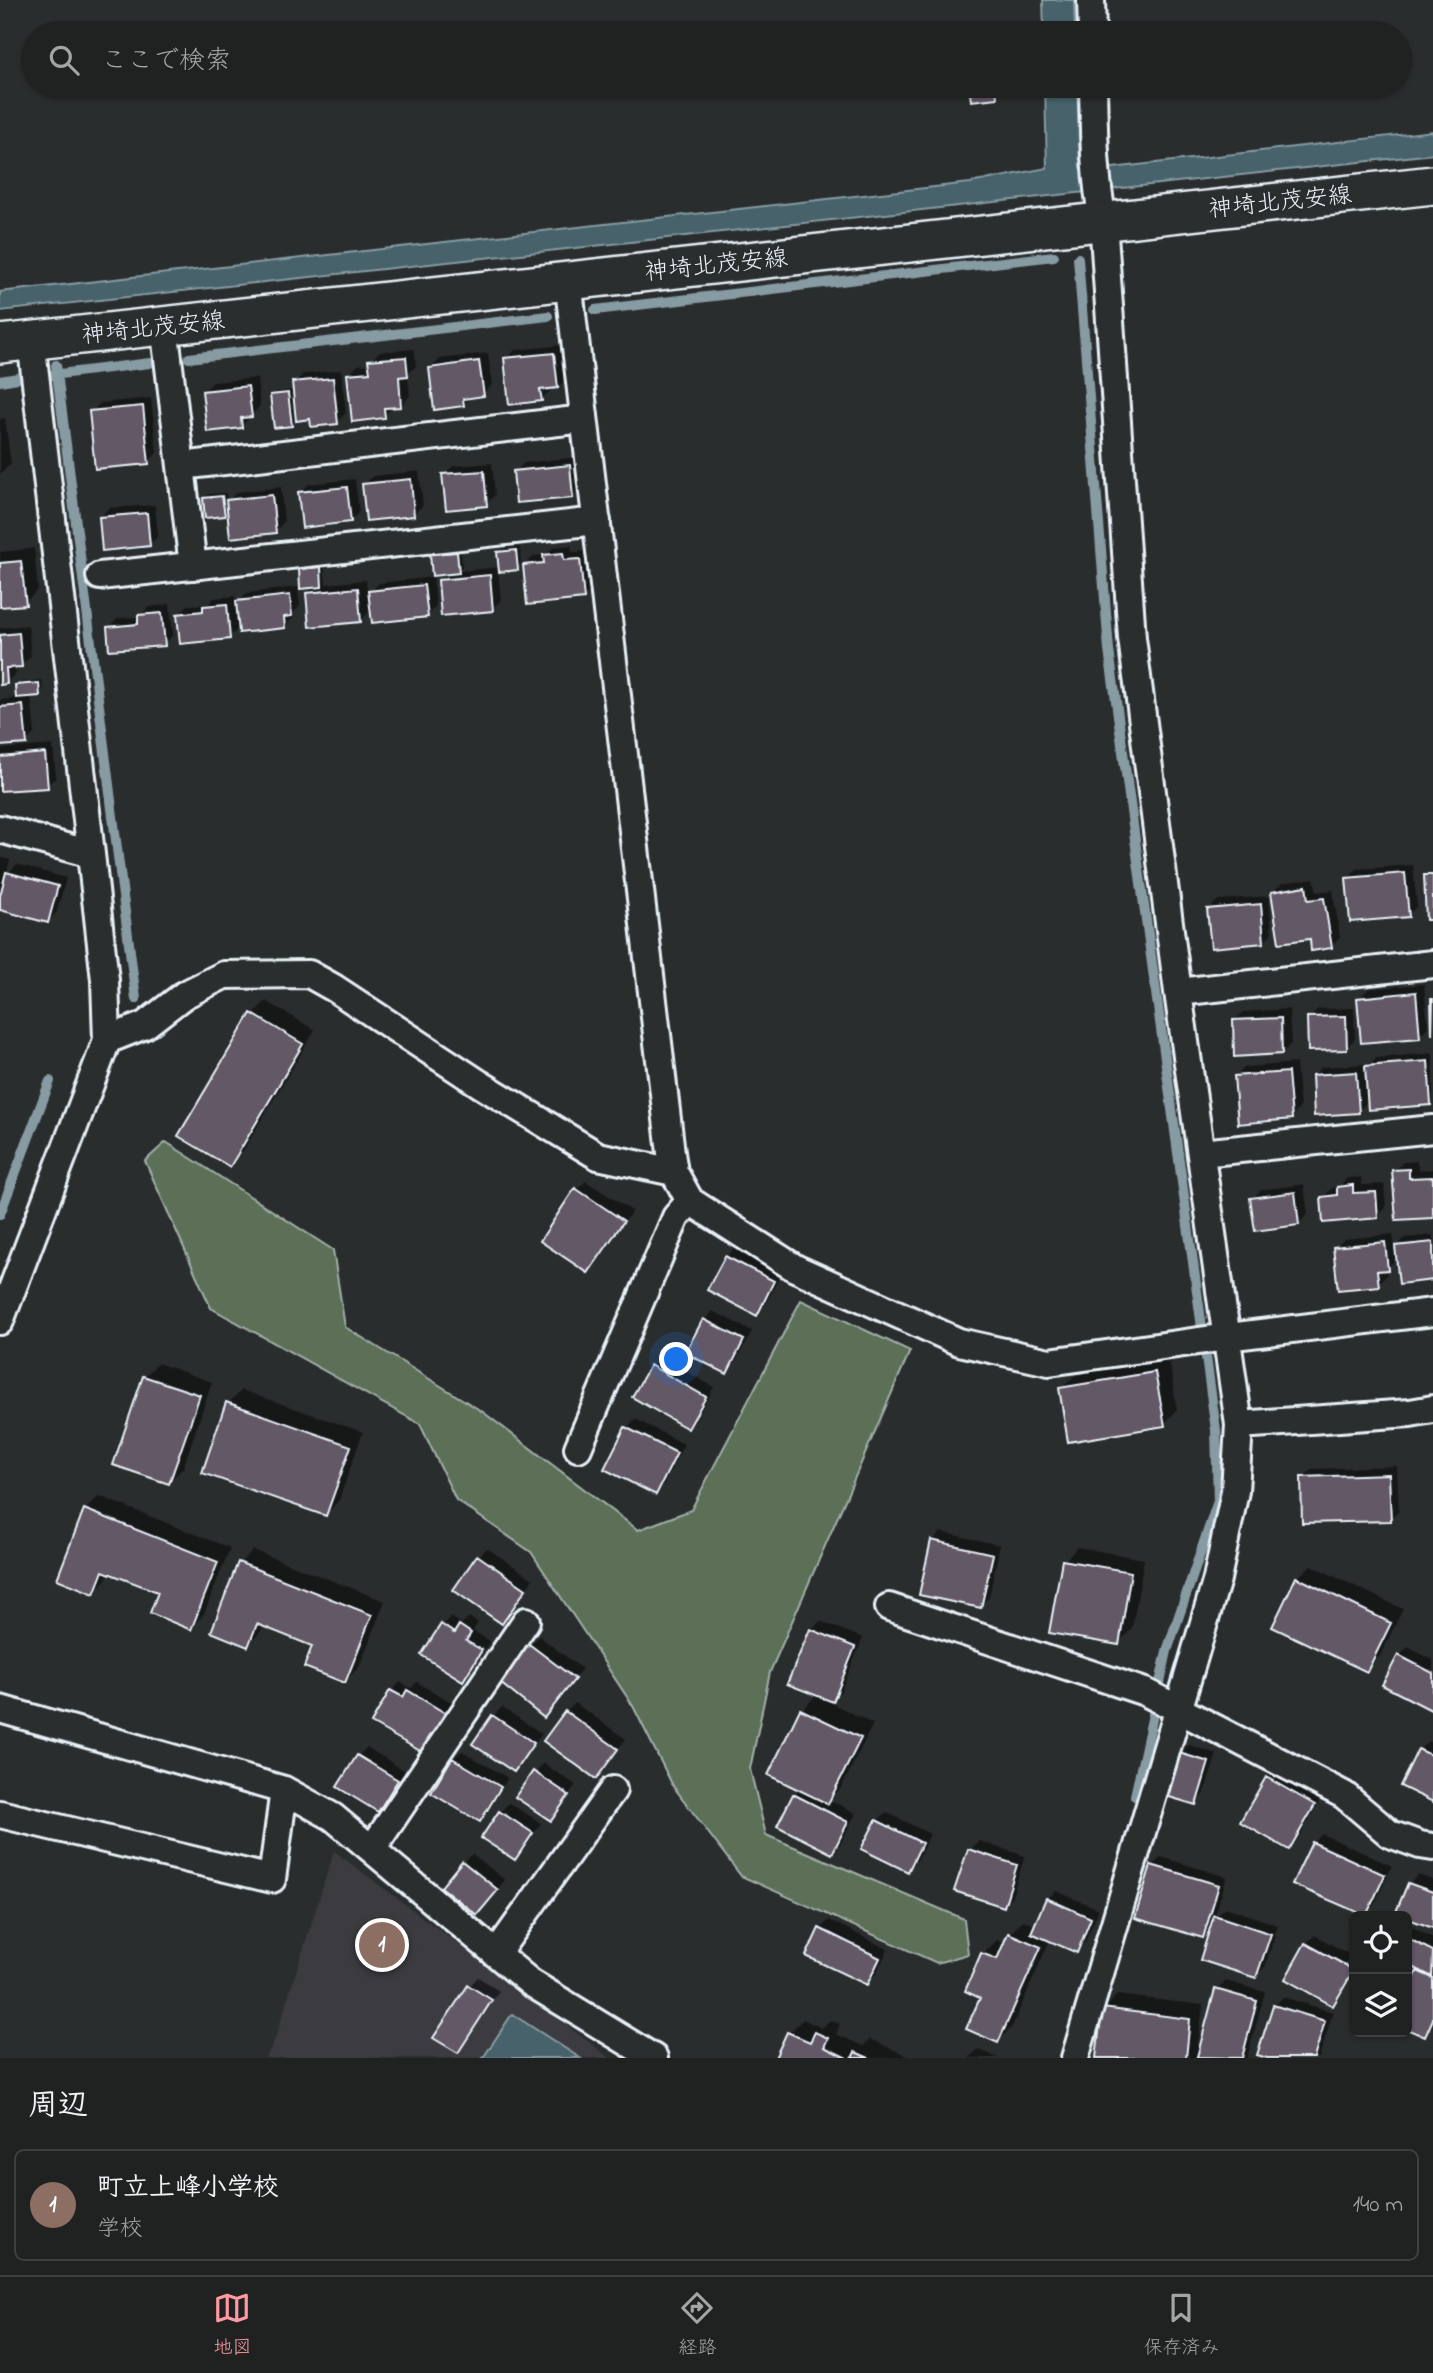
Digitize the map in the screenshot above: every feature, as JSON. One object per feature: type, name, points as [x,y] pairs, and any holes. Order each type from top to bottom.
[{"type":"main road","name":"神埼北茂安線","points":[[15,342],[568,280],[1100,208],[1433,185]]},
{"type":"street","points":[[1091,0],[1092,21]]},
{"type":"street","points":[[1075,2058],[1181,1709],[1220,1566],[1235,1491],[1239,1425],[1178,992],[1132,638],[1095,162],[1093,98]]},
{"type":"street","points":[[568,280],[674,1172],[690,1201],[795,1268],[959,1342],[1049,1362],[1433,1312]]},
{"type":"street","points":[[164,325],[193,566]]},
{"type":"street","points":[[0,1321],[107,1040],[104,980],[91,854],[15,342]]},
{"type":"street","points":[[181,466],[584,419]]},
{"type":"street","points":[[100,576],[597,521]]},
{"type":"street","points":[[0,829],[91,854]]},
{"type":"street","points":[[1178,992],[1433,964]]},
{"type":"street","points":[[107,1040],[145,1025],[184,995],[224,975],[309,974],[598,1156],[674,1172]]},
{"type":"street","points":[[1201,1153],[1433,1129]]},
{"type":"street","points":[[578,1448],[676,1217],[690,1201]]},
{"type":"street","points":[[1239,1425],[1433,1409]]},
{"type":"street","points":[[889,1607],[1145,1692],[1344,1795],[1390,1834],[1420,1846],[1433,1847]]},
{"type":"street","points":[[372,1849],[526,1621]]},
{"type":"street","points":[[0,1709],[284,1790],[333,1817],[531,1983],[654,2058]]},
{"type":"street","points":[[0,1814],[272,1879],[284,1790]]},
{"type":"street","points":[[496,1954],[613,1790]]},
{"type":"shaded area","points":[[334,1851],[610,2058],[266,2058],[275,2039]]},
{"type":"green space","points":[[166,1142],[333,1250],[345,1327],[483,1412],[638,1530],[691,1510],[801,1300],[910,1351],[770,1672],[750,1769],[766,1835],[964,1919],[968,1954],[937,1963],[741,1876],[673,1786],[633,1706],[531,1552],[456,1500],[420,1424],[211,1308],[145,1161]]},
{"type":"water","points":[[1043,0],[1074,0],[1075,21],[1044,21]]},
{"type":"water","points":[[1045,98],[1077,98],[1080,168],[1086,171],[1433,131],[1433,154],[0,311],[0,292],[970,183],[1047,168]]},
{"type":"water","points":[[512,2014],[580,2058],[483,2058]]},
{"type":"building","points":[[971,98],[997,98],[971,101]]},
{"type":"building","points":[[554,353],[558,388],[540,390],[542,401],[509,405],[504,358]]},
{"type":"building","points":[[406,357],[408,376],[399,377],[401,407],[384,408],[385,418],[352,422],[347,374],[370,372],[368,360]]},
{"type":"building","points":[[479,361],[484,396],[463,399],[464,406],[434,410],[429,368]]},
{"type":"building","points":[[333,378],[338,424],[311,427],[310,419],[296,421],[292,382]]},
{"type":"building","points":[[248,386],[252,417],[241,418],[242,428],[207,432],[202,391]]},
{"type":"building","points":[[288,393],[292,426],[274,428],[270,395]]},
{"type":"building","points":[[143,406],[149,464],[95,469],[89,411]]},
{"type":"building","points":[[570,465],[573,498],[516,503],[513,471]]},
{"type":"building","points":[[484,471],[487,506],[446,510],[442,474]]},
{"type":"building","points":[[411,479],[414,516],[366,521],[362,484]]},
{"type":"building","points":[[347,487],[351,522],[302,528],[298,492]]},
{"type":"building","points":[[272,495],[276,533],[230,538],[226,500]]},
{"type":"building","points":[[222,496],[225,516],[205,518],[203,498]]},
{"type":"building","points":[[147,513],[150,546],[102,551],[99,517]]},
{"type":"building","points":[[516,550],[518,570],[499,572],[497,552]]},
{"type":"building","points":[[457,552],[459,573],[432,576],[430,554]]},
{"type":"building","points":[[563,553],[564,560],[580,559],[584,599],[527,605],[523,565],[544,563],[543,555]]},
{"type":"building","points":[[21,561],[26,605],[0,607],[0,563]]},
{"type":"building","points":[[321,567],[322,587],[300,589],[299,569]]},
{"type":"building","points":[[490,575],[493,611],[441,616],[438,580]]},
{"type":"building","points":[[424,585],[428,617],[372,623],[368,591]]},
{"type":"building","points":[[358,588],[361,622],[309,627],[306,593]]},
{"type":"building","points":[[290,595],[292,616],[284,617],[285,628],[239,633],[236,601]]},
{"type":"building","points":[[227,604],[230,639],[180,644],[177,614],[203,611],[203,606]]},
{"type":"building","points":[[162,613],[165,646],[109,650],[107,627],[138,624],[138,615]]},
{"type":"building","points":[[19,633],[22,667],[6,668],[7,684],[0,685],[0,635]]},
{"type":"building","points":[[39,683],[40,696],[16,698],[15,685]]},
{"type":"building","points":[[23,705],[27,744],[0,746],[0,707]]},
{"type":"building","points":[[45,753],[48,788],[0,791],[0,757]]},
{"type":"building","points":[[6,872],[58,886],[48,923],[0,910],[0,896]]},
{"type":"building","points":[[1405,873],[1409,917],[1350,922],[1346,878]]},
{"type":"building","points":[[1424,875],[1433,875],[1433,920],[1426,920]]},
{"type":"building","points":[[1306,886],[1308,900],[1324,898],[1332,948],[1311,951],[1310,939],[1279,943],[1271,892]]},
{"type":"building","points":[[1261,904],[1264,943],[1211,948],[1207,909]]},
{"type":"building","points":[[1416,992],[1420,1038],[1361,1043],[1357,998]]},
{"type":"building","points":[[1431,999],[1433,999],[1432,1035]]},
{"type":"building","points":[[251,1013],[303,1044],[230,1167],[178,1136]]},
{"type":"building","points":[[1346,1016],[1347,1050],[1308,1051],[1307,1017]]},
{"type":"building","points":[[1281,1018],[1282,1054],[1234,1057],[1233,1020]]},
{"type":"building","points":[[1428,1061],[1431,1105],[1368,1110],[1365,1066]]},
{"type":"building","points":[[1288,1072],[1292,1119],[1238,1124],[1234,1076]]},
{"type":"building","points":[[1356,1072],[1359,1113],[1314,1116],[1312,1075]]},
{"type":"building","points":[[1409,1169],[1409,1178],[1433,1177],[1433,1218],[1396,1220],[1392,1170]]},
{"type":"building","points":[[1353,1185],[1353,1193],[1376,1192],[1378,1218],[1323,1223],[1321,1197],[1337,1195],[1337,1187]]},
{"type":"building","points":[[575,1188],[624,1221],[588,1273],[540,1241]]},
{"type":"building","points":[[1295,1192],[1299,1225],[1255,1231],[1250,1198]]},
{"type":"building","points":[[1385,1242],[1388,1270],[1377,1271],[1379,1286],[1338,1290],[1333,1247]]},
{"type":"building","points":[[1433,1242],[1433,1280],[1399,1284],[1395,1246]]},
{"type":"building","points":[[725,1256],[774,1281],[757,1316],[707,1290]]},
{"type":"building","points":[[703,1319],[744,1340],[727,1374],[685,1353]]},
{"type":"building","points":[[650,1365],[706,1397],[688,1429],[632,1397]]},
{"type":"building","points":[[1155,1372],[1165,1426],[1068,1442],[1059,1388]]},
{"type":"building","points":[[143,1376],[200,1395],[169,1484],[113,1465]]},
{"type":"building","points":[[226,1402],[351,1446],[326,1516],[202,1473]]},
{"type":"building","points":[[625,1427],[677,1453],[656,1495],[604,1469]]},
{"type":"building","points":[[1389,1474],[1391,1521],[1302,1523],[1301,1477]]},
{"type":"building","points":[[84,1509],[218,1562],[191,1630],[150,1613],[158,1592],[103,1571],[94,1594],[57,1579]]},
{"type":"building","points":[[931,1540],[993,1554],[981,1608],[919,1595]]},
{"type":"building","points":[[477,1555],[526,1589],[502,1624],[453,1590]]},
{"type":"building","points":[[1062,1560],[1131,1572],[1119,1645],[1049,1633]]},
{"type":"building","points":[[238,1562],[372,1615],[345,1683],[304,1667],[312,1646],[257,1624],[248,1647],[211,1632]]},
{"type":"building","points":[[1296,1577],[1391,1623],[1367,1672],[1272,1627]]},
{"type":"building","points":[[441,1624],[454,1633],[459,1625],[471,1633],[466,1641],[482,1650],[463,1681],[421,1655]]},
{"type":"building","points":[[810,1629],[855,1647],[833,1702],[787,1684]]},
{"type":"building","points":[[529,1644],[575,1679],[544,1718],[499,1682]]},
{"type":"building","points":[[1398,1655],[1433,1673],[1433,1711],[1382,1685]]},
{"type":"building","points":[[390,1690],[403,1697],[407,1690],[445,1713],[422,1752],[371,1723]]},
{"type":"building","points":[[800,1709],[861,1738],[828,1804],[768,1775]]},
{"type":"building","points":[[565,1711],[618,1749],[596,1779],[543,1741]]},
{"type":"building","points":[[492,1715],[534,1743],[514,1772],[472,1744]]},
{"type":"building","points":[[1418,1749],[1433,1756],[1433,1802],[1400,1786]]},
{"type":"building","points":[[1179,1753],[1209,1762],[1196,1805],[1166,1796]]},
{"type":"building","points":[[357,1755],[398,1780],[378,1812],[337,1787]]},
{"type":"building","points":[[452,1758],[501,1787],[480,1822],[431,1793]]},
{"type":"building","points":[[533,1771],[569,1795],[551,1821],[515,1797]]},
{"type":"building","points":[[1266,1777],[1315,1805],[1289,1850],[1240,1822]]},
{"type":"building","points":[[793,1794],[848,1822],[832,1854],[777,1826]]},
{"type":"building","points":[[499,1811],[533,1833],[515,1860],[481,1838]]},
{"type":"building","points":[[876,1820],[922,1843],[908,1872],[861,1849]]},
{"type":"building","points":[[1312,1842],[1385,1875],[1368,1911],[1354,1911],[1292,1884]]},
{"type":"building","points":[[968,1849],[1017,1865],[1004,1907],[954,1891]]},
{"type":"building","points":[[462,1861],[498,1890],[477,1915],[441,1887]]},
{"type":"building","points":[[1151,1865],[1219,1885],[1203,1938],[1135,1918]]},
{"type":"building","points":[[1408,1883],[1433,1892],[1433,1928],[1412,1920],[1412,1911],[1396,1911]]},
{"type":"building","points":[[1046,1898],[1091,1918],[1077,1953],[1031,1933]]},
{"type":"building","points":[[1214,1915],[1271,1934],[1256,1978],[1200,1960]]},
{"type":"building","points":[[819,1928],[880,1958],[867,1985],[806,1956]]},
{"type":"building","points":[[1008,1933],[1041,1947],[998,2043],[966,2029],[980,1998],[965,1991],[981,1953],[997,1959]]},
{"type":"building","points":[[1412,1940],[1433,1951],[1432,1977],[1412,1967]]},
{"type":"building","points":[[1305,1943],[1349,1967],[1349,1979],[1333,2006],[1285,1979]]},
{"type":"building","points":[[1417,1971],[1433,1978],[1433,2019],[1425,2037],[1412,2031],[1412,1983]]},
{"type":"building","points":[[468,1985],[492,2000],[458,2053],[433,2038]]},
{"type":"building","points":[[1215,1989],[1257,2001],[1242,2058],[1197,2057]]},
{"type":"building","points":[[1273,2005],[1325,2021],[1314,2058],[1267,2058],[1257,2055]]},
{"type":"building","points":[[1102,2008],[1190,2019],[1186,2058],[1096,2058]]},
{"type":"building","points":[[787,2032],[810,2042],[815,2032],[828,2038],[824,2047],[847,2058],[775,2058]]},
{"type":"building","points":[[855,2052],[869,2058],[852,2058]]},
{"type":"waterway","points":[[595,310],[1054,256]]},
{"type":"waterway","points":[[1078,258],[1109,650],[1216,1430],[1218,1501],[1167,1651],[1135,1796]]},
{"type":"waterway","points":[[189,358],[548,316]]},
{"type":"waterway","points":[[52,375],[150,363]]},
{"type":"waterway","points":[[56,365],[136,999]]},
{"type":"waterway","points":[[0,381],[18,378]]},
{"type":"waterway","points":[[0,1214],[50,1081]]},
{"type":"place","name":"町立上峰小学校","points":[[382,1945]]}]
